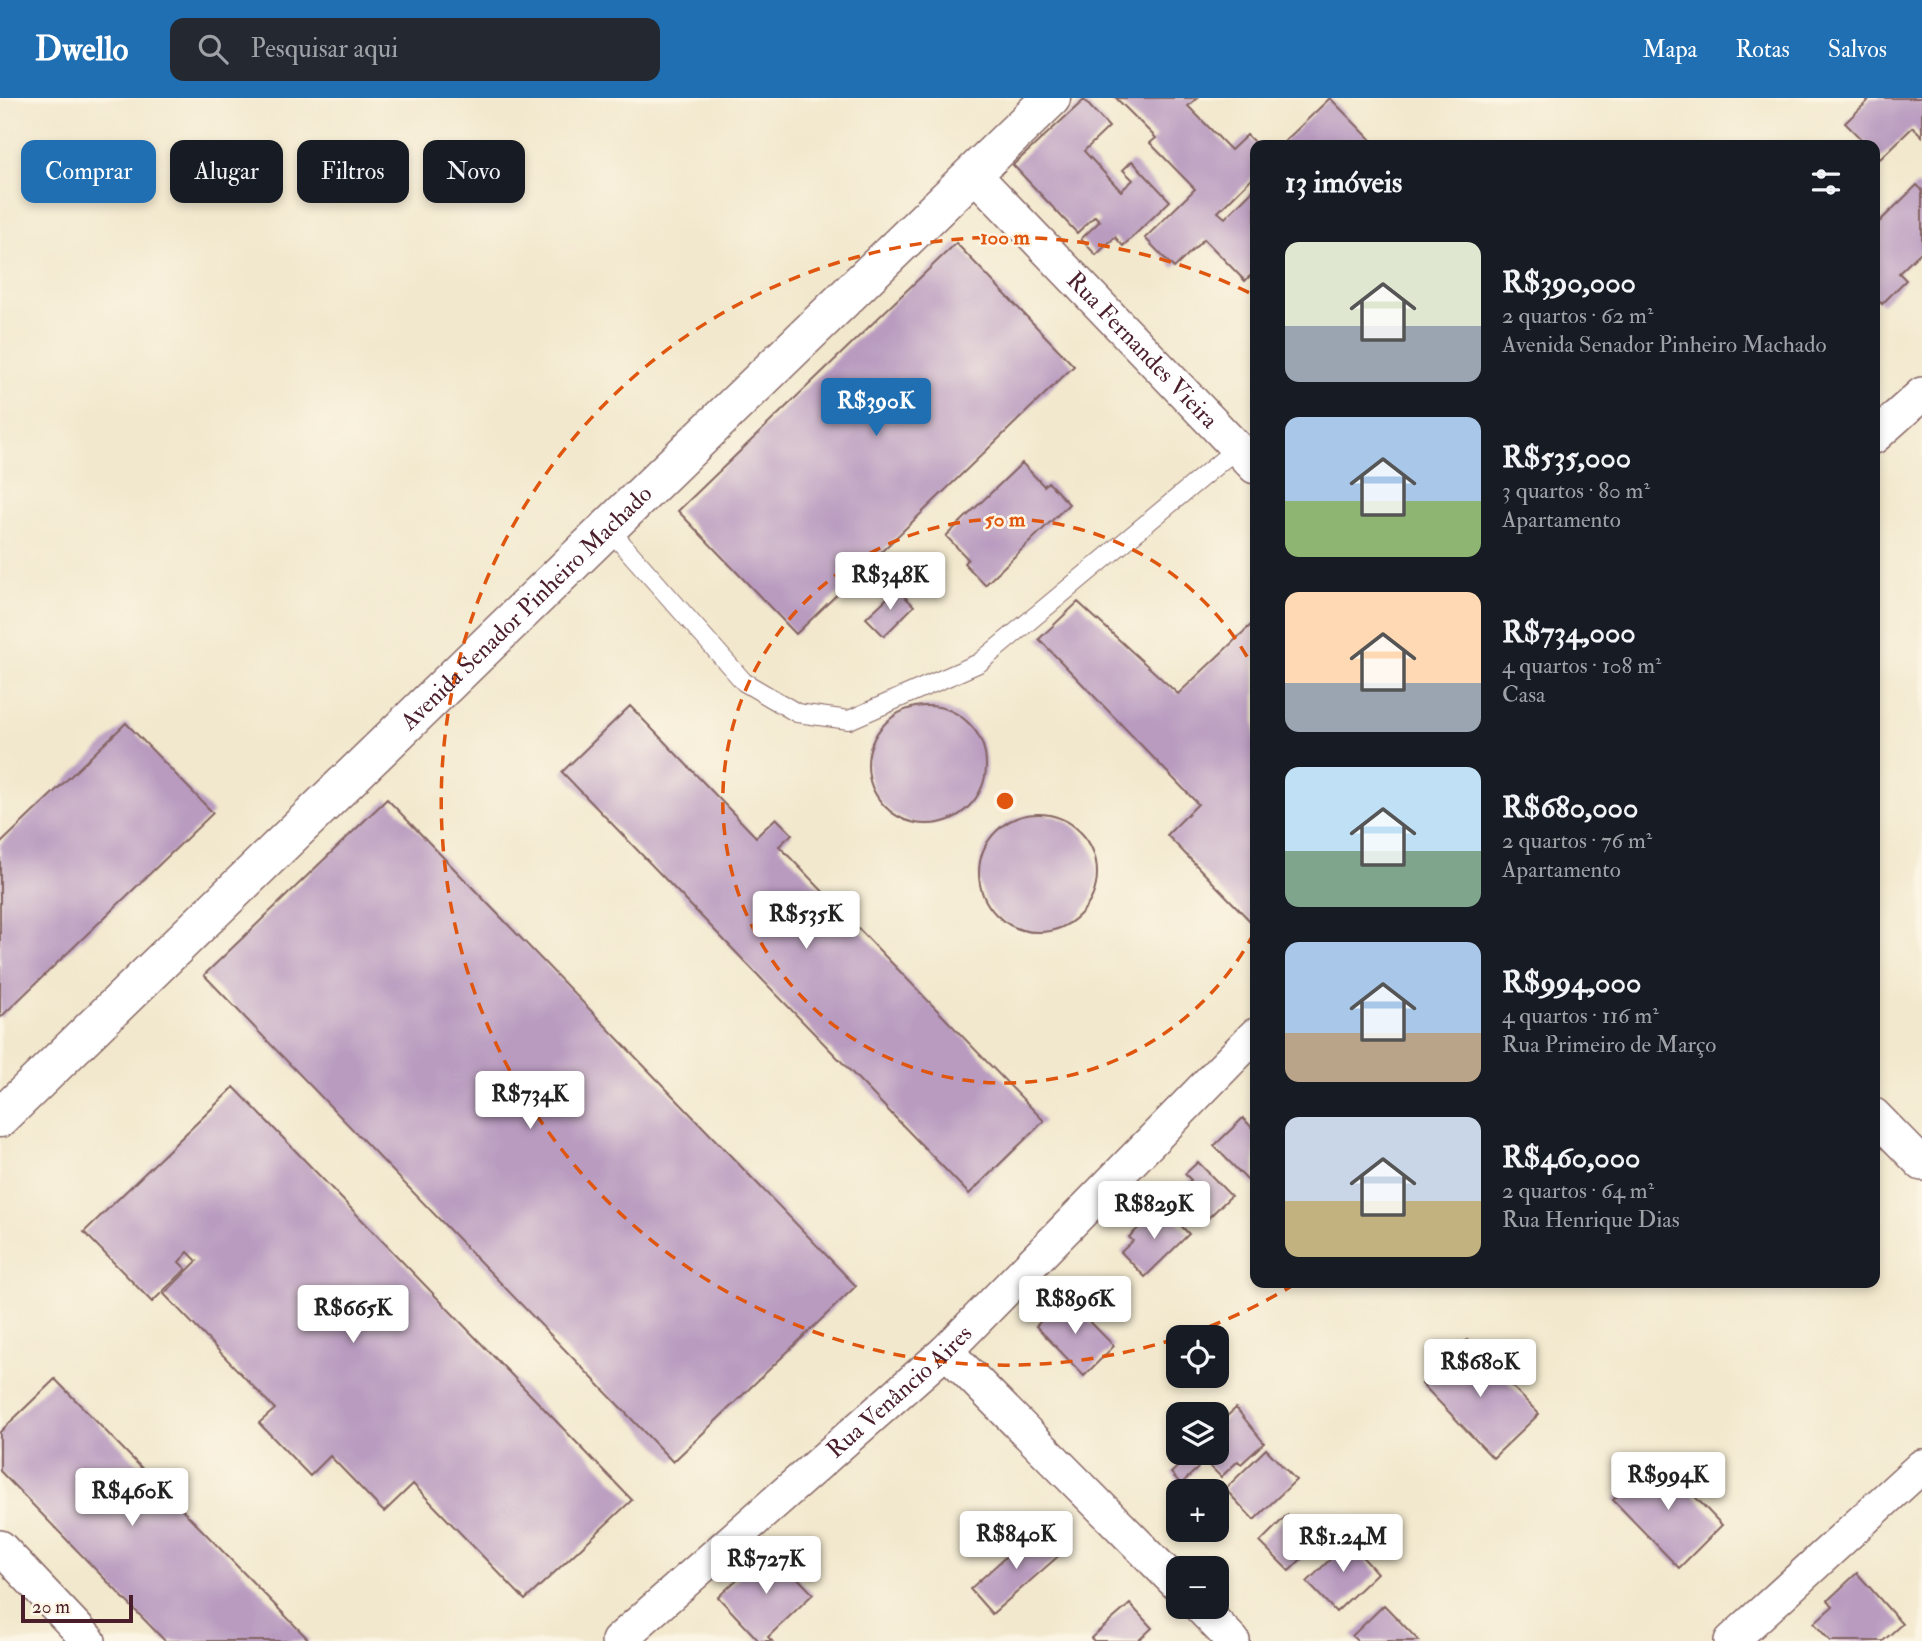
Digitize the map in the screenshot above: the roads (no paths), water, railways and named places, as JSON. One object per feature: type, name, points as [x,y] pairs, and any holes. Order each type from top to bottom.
[{"type":"main road","name":"Avenida Senador Pinheiro Machado","points":[[0,1118],[1051,98]]},
{"type":"street","name":"Rua Fernandes Vieira","points":[[973,173],[1246,458]]},
{"type":"street","points":[[1880,432],[1922,394]]},
{"type":"street","name":"Rua Venâncio Aires","points":[[618,1641],[946,1351],[1250,1040]]},
{"type":"street","points":[[1880,1121],[1922,1164]]},
{"type":"street","points":[[946,1351],[1166,1573]]},
{"type":"street","points":[[1731,1641],[1922,1466]]},
{"type":"street","points":[[0,1548],[89,1641]]},
{"type":"street","points":[[1212,1619],[1233,1641]]},
{"type":"lane","points":[[608,528],[744,682],[797,713],[849,720],[979,663],[1246,458]]}]
